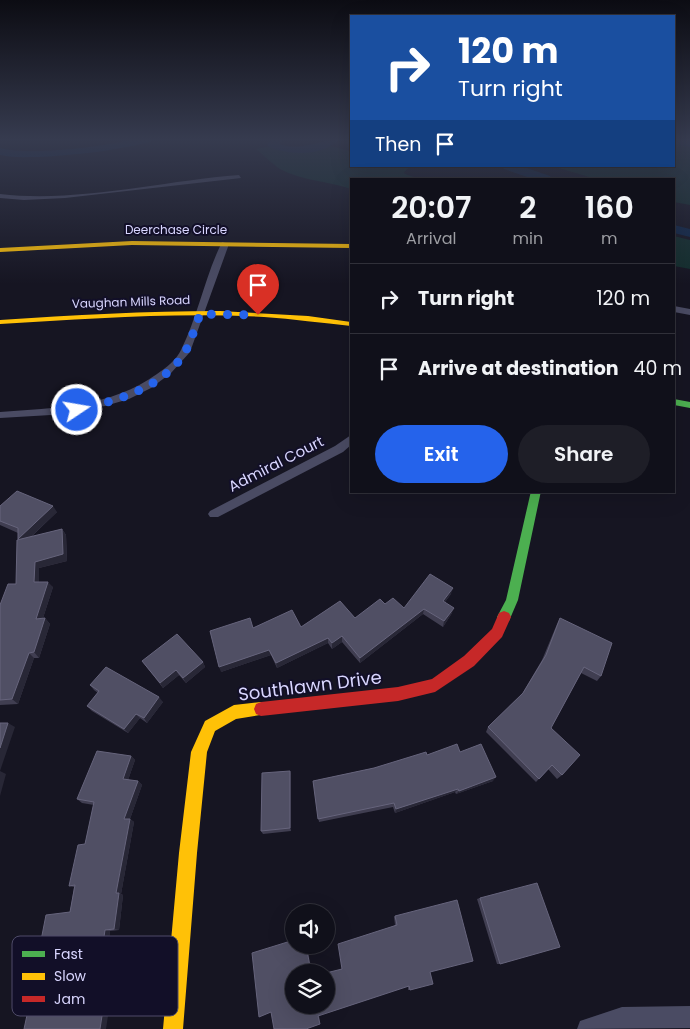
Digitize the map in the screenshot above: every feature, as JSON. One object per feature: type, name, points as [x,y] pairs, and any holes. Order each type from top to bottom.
[{"type":"street","points":[[0,196],[42,197],[103,193],[137,188]]},
{"type":"street","name":"Deerchase Circle","points":[[0,250],[132,244],[350,246]]},
{"type":"street","points":[[0,415],[77,410],[119,398],[147,386],[162,377],[185,352],[225,244]]},
{"type":"street","points":[[675,309],[690,312]]},
{"type":"street","name":"Vaughan Mills Road","points":[[0,322],[133,314],[200,314],[302,317],[350,324]]},
{"type":"street","points":[[675,402],[690,405]]},
{"type":"street","name":"Admiral Court","points":[[214,514],[331,454],[350,440]]},
{"type":"street","name":"Southlawn Drive","points":[[178,970],[199,752],[210,726],[234,712],[398,694],[436,684],[469,661],[497,633],[512,600],[536,493]]},
{"type":"street","name":"Southlawn Drive","points":[[173,1029],[174,1016]]},
{"type":"street","points":[[588,1029],[622,1018],[690,1017]]},
{"type":"green space","points":[[675,188],[690,188],[690,205],[675,202]]},
{"type":"green space","points":[[675,236],[690,240],[690,269],[675,266]]},
{"type":"building","points":[[17,491],[53,506],[18,539],[18,528],[0,521],[0,506]]},
{"type":"building","points":[[62,529],[63,554],[35,562],[34,582],[48,582],[36,619],[45,618],[34,652],[29,653],[12,699],[0,700],[0,605],[8,584],[16,584],[17,540]]},
{"type":"building","points":[[430,574],[453,588],[443,601],[454,608],[444,621],[424,609],[360,658],[342,636],[332,643],[328,638],[276,663],[269,650],[219,667],[210,631],[250,618],[253,628],[292,610],[301,627],[340,601],[355,618],[380,599],[385,604],[393,598],[404,608]]},
{"type":"building","points":[[560,618],[612,643],[601,676],[584,667],[551,728],[580,755],[562,775],[552,765],[539,779],[488,727],[523,693],[546,655]]},
{"type":"building","points":[[177,634],[203,662],[183,678],[176,670],[160,683],[142,661]]},
{"type":"building","points":[[106,667],[159,697],[144,718],[136,714],[124,729],[87,706],[99,691],[90,685]]},
{"type":"building","points":[[0,723],[8,723],[0,748]]},
{"type":"building","points":[[457,744],[460,752],[481,744],[496,777],[459,791],[458,789],[396,809],[394,803],[318,819],[313,781],[374,768],[426,752],[427,755]]},
{"type":"building","points":[[97,751],[131,756],[123,779],[138,781],[124,819],[130,819],[116,893],[119,893],[114,929],[105,930],[104,936],[42,936],[46,915],[70,912],[75,885],[69,886],[78,845],[85,844],[94,802],[77,799]]},
{"type":"building","points":[[290,771],[290,828],[261,831],[262,773]]},
{"type":"building","points":[[537,883],[560,947],[500,964],[480,898]]},
{"type":"building","points":[[457,900],[473,961],[430,972],[433,984],[410,990],[409,986],[335,1010],[335,971],[342,969],[338,944],[397,925],[395,916]]},
{"type":"building","points":[[285,943],[285,954],[308,954],[310,964],[285,964],[285,1014],[324,1014],[318,1016],[320,1024],[306,1029],[274,1029],[271,1012],[259,1017],[252,953]]},
{"type":"building","points":[[27,1016],[102,1016],[100,1029],[24,1029]]},
{"type":"waterway","points":[[675,229],[690,233]]},
{"type":"traffic: fast","points":[[675,402],[690,405]]},
{"type":"traffic: fast","points":[[504,617],[512,600],[536,493]]},
{"type":"traffic: slow","points":[[0,250],[132,243],[350,246]]},
{"type":"traffic: slow","points":[[0,322],[176,313],[220,313],[308,318],[350,324]]},
{"type":"traffic: slow","points":[[178,970],[199,752],[210,726],[234,712],[261,709]]},
{"type":"traffic: slow","points":[[173,1029],[174,1016]]},
{"type":"traffic: jam","points":[[261,709],[398,694],[435,685],[469,661],[497,633],[504,617]]},
{"type":"route","points":[[77,410],[128,395],[162,377],[176,364],[185,352],[200,314],[258,315]]}]
